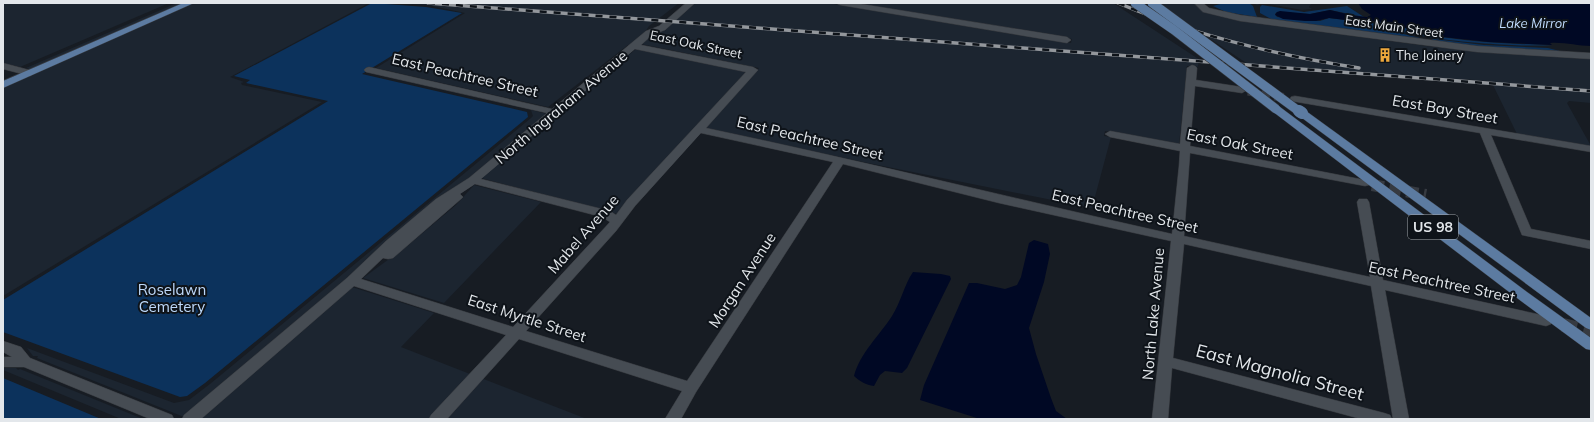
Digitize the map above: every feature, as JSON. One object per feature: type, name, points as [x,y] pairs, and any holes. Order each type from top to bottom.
[{"type":"main road","points":[[3,76],[173,3]]},
{"type":"main road","points":[[3,85],[190,3]]},
{"type":"main road","name":"US 98","points":[[1135,3],[1174,30],[1276,109],[1591,345]]},
{"type":"main road","name":"US 98","points":[[1152,3],[1591,325]]},
{"type":"street","name":"North Ingraham Avenue","points":[[190,419],[352,281],[402,245],[451,204],[473,180],[634,46],[649,33],[653,27],[684,3]]},
{"type":"street","name":"North Ingraham Avenue","points":[[649,33],[662,28],[691,3]]},
{"type":"street","points":[[840,3],[1067,40]]},
{"type":"street","name":"East Main Street","points":[[1198,3],[1206,10],[1240,18],[1380,37],[1477,49],[1591,56]]},
{"type":"street","name":"East Oak Street","points":[[634,46],[753,70]]},
{"type":"street","points":[[3,66],[30,73]]},
{"type":"street","name":"North Lake Avenue","points":[[1160,419],[1192,68]]},
{"type":"street","name":"East Peachtree Street","points":[[369,70],[554,112]]},
{"type":"street","name":"Mabel Avenue","points":[[437,419],[617,221],[630,203],[753,70]]},
{"type":"street","points":[[1190,82],[1242,90]]},
{"type":"street","name":"East Bay Street","points":[[1295,99],[1591,149]]},
{"type":"street","name":"East Peachtree Street","points":[[698,130],[840,160],[999,199],[1546,321]]},
{"type":"street","points":[[1484,131],[1526,232],[1591,245]]},
{"type":"street","name":"East Oak Street","points":[[1110,134],[1364,183]]},
{"type":"street","name":"Morgan Avenue","points":[[673,419],[691,388],[840,160]]},
{"type":"street","points":[[473,180],[606,214],[617,221]]},
{"type":"street","points":[[1363,202],[1401,419]]},
{"type":"street","name":"East Myrtle Street","points":[[352,281],[691,388]]},
{"type":"street","points":[[3,346],[16,351],[25,362]]},
{"type":"street","name":"East Magnolia Street","points":[[1166,361],[1384,419]]},
{"type":"street","points":[[3,362],[25,362],[166,419]]},
{"type":"shaded area","points":[[3,3],[169,3],[20,67],[3,63]]},
{"type":"shaded area","points":[[177,3],[185,3],[32,70],[26,68]]},
{"type":"shaded area","points":[[194,3],[369,3],[230,77],[244,82],[241,83],[242,85],[322,102],[3,296],[3,87]]},
{"type":"shaded area","points":[[397,3],[679,3],[649,26],[645,32],[631,45],[628,45],[548,107],[376,68],[465,13],[428,5]]},
{"type":"shaded area","points":[[695,3],[828,3],[1071,43],[1072,39],[852,3],[1113,3],[1200,60],[1197,68],[1187,66],[1179,145],[1105,131],[1104,136],[1111,137],[1092,208],[863,162],[705,128],[759,68],[641,44],[653,34],[665,29]]},
{"type":"shaded area","points":[[1156,3],[1194,3],[1201,10],[1240,20],[1434,47],[1591,59],[1591,103],[1569,101],[1567,103],[1591,146],[1517,134],[1491,81],[1251,66]]},
{"type":"shaded area","points":[[1263,3],[1306,3],[1311,4],[1309,7],[1312,9],[1302,10]]},
{"type":"shaded area","points":[[636,49],[747,71],[626,202],[617,214],[481,178]]},
{"type":"shaded area","points":[[531,110],[547,114],[184,417],[37,358],[38,356],[33,356],[27,348],[174,403],[189,400],[531,118],[533,116]]},
{"type":"shaded area","points":[[474,185],[541,202],[444,303],[363,278],[407,246],[456,205]]},
{"type":"shaded area","points":[[352,287],[434,313],[401,347],[470,374],[429,419],[198,419]]},
{"type":"shaded area","points":[[3,368],[20,369],[143,419],[121,419],[3,370]]},
{"type":"shaded area","points":[[481,378],[587,419],[445,419]]},
{"type":"green space","name":"Roselawn Cemetery","points":[[372,3],[426,7],[462,13],[362,74],[527,112],[528,117],[205,383],[187,396],[180,397],[3,332],[3,300],[328,101],[246,83],[250,80],[234,76]]},
{"type":"green space","points":[[1224,3],[1249,3],[1253,6],[1257,17],[1226,12],[1213,6]]},
{"type":"green space","points":[[1262,5],[1304,12],[1347,6],[1364,17],[1330,10],[1310,14],[1277,12],[1275,14],[1277,17],[1320,21],[1329,18],[1369,21],[1387,30],[1424,39],[1271,19],[1260,13],[1260,7]]},
{"type":"green space","points":[[1375,21],[1389,23],[1429,35],[1490,42],[1552,45],[1536,46],[1488,44],[1433,38],[1388,28]]},
{"type":"green space","points":[[1432,40],[1484,45],[1548,48],[1560,51],[1494,48]]},
{"type":"green space","points":[[3,378],[101,419],[3,419]]},
{"type":"water","name":"Lake Mirror","points":[[1358,3],[1591,3],[1591,46],[1561,43],[1550,43],[1552,45],[1489,42],[1443,37],[1413,31],[1397,25],[1377,21],[1354,21],[1329,18],[1316,21],[1305,21],[1283,19],[1275,15],[1280,11],[1310,14],[1330,10],[1355,16],[1367,17],[1371,15],[1362,9]]},
{"type":"water","points":[[1034,240],[1048,244],[1050,254],[1044,282],[1029,328],[1036,354],[1056,411],[1067,419],[980,419],[920,400],[924,385],[969,283],[977,283],[1005,289],[1017,285],[1021,277],[1029,243]]},
{"type":"water","points":[[913,272],[941,274],[950,276],[951,279],[907,368],[902,373],[885,371],[880,375],[874,386],[865,384],[854,376],[857,368],[865,352],[892,316]]},
{"type":"tunnel","points":[[1248,91],[1286,98]]},
{"type":"tunnel","points":[[1372,185],[1426,195]]},
{"type":"tunnel","points":[[1563,325],[1591,332]]},
{"type":"railway","points":[[428,3],[1591,91]]},
{"type":"railway","points":[[1118,3],[1147,15],[1207,35],[1297,57],[1359,68]]},
{"type":"place","name":"The Joinery","points":[[1385,55]]}]
